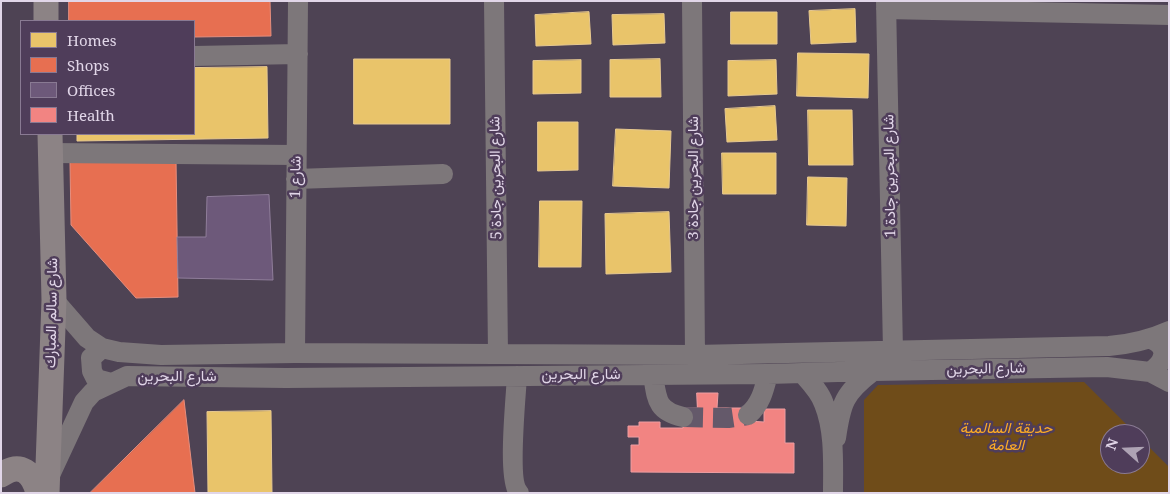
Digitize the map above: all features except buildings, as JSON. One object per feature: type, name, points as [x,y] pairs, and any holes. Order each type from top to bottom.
[{"type":"main road","points":[[46,1],[46,20]]},
{"type":"main road","name":"شارع سالم المبارك","points":[[45,488],[54,300],[50,144]]},
{"type":"main road","points":[[1,475],[11,469],[23,469],[45,488]]},
{"type":"street","name":"شارع 1","points":[[295,354],[298,1]]},
{"type":"street","name":"شارع البحرين جادة 5","points":[[494,1],[498,354]]},
{"type":"street","name":"شارع البحرين جادة 3","points":[[692,1],[695,355]]},
{"type":"street","points":[[886,5],[1169,15]]},
{"type":"street","name":"شارع البحرين جادة 1","points":[[886,5],[893,350]]},
{"type":"street","points":[[195,56],[298,54]]},
{"type":"street","points":[[50,144],[296,155]]},
{"type":"street","points":[[296,179],[443,174]]},
{"type":"street","name":"شارع البحرين","points":[[54,300],[87,338],[102,348],[119,352],[161,355],[695,355],[1109,346],[1128,345],[1160,335]]},
{"type":"street","points":[[1150,372],[1163,359],[1164,350],[1160,335]]},
{"type":"street","points":[[102,348],[91,358],[92,371],[96,379],[112,383]]},
{"type":"street","name":"شارع البحرين","points":[[45,488],[84,402],[93,392],[127,376],[286,378],[768,374],[1107,367],[1150,372],[1169,382]]},
{"type":"street","points":[[833,455],[840,413],[846,397],[856,384],[873,371]]},
{"type":"street","points":[[802,373],[824,403],[828,418],[833,455],[833,493]]},
{"type":"street","points":[[748,415],[756,408],[764,392],[768,374]]},
{"type":"street","points":[[654,375],[658,401],[663,409],[683,417]]},
{"type":"street","points":[[517,376],[512,466],[516,489],[519,493]]},
{"type":"green space","name":"حديقة السالمية العامة","points":[[1084,382],[1126,424],[1100,424],[1100,474],[1150,474],[1150,448],[1169,467],[1169,493],[864,493],[864,400],[878,385]]},
{"type":"tunnel","points":[[683,417],[728,418],[748,415]]}]
